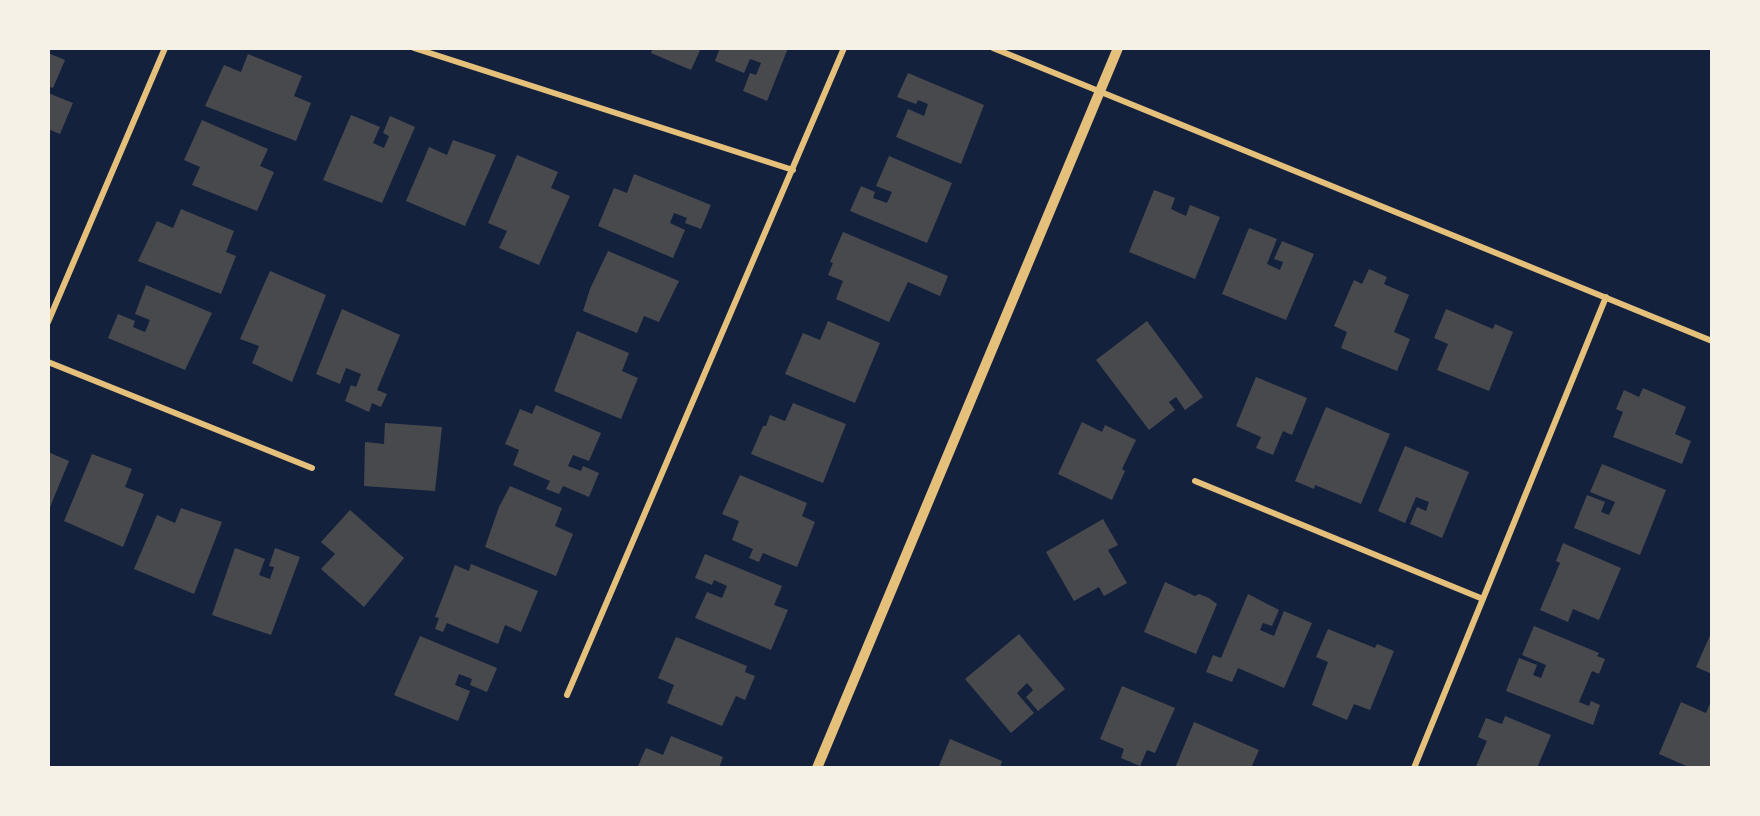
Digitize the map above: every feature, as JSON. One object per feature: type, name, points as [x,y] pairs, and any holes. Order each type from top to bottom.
[{"type":"street","points":[[48,322],[165,48]]},
{"type":"street","points":[[414,48],[794,170]]},
{"type":"street","points":[[567,695],[794,170],[844,48]]},
{"type":"street","points":[[993,48],[1712,341]]},
{"type":"street","points":[[817,768],[1118,48]]},
{"type":"street","points":[[1414,768],[1606,297]]},
{"type":"street","points":[[48,362],[312,468]]},
{"type":"street","points":[[1195,481],[1483,599]]},
{"type":"building","points":[[653,48],[701,48],[691,70],[651,53]]},
{"type":"building","points":[[720,48],[788,48],[767,101],[743,91],[750,73],[756,75],[761,63],[750,59],[744,73],[715,61]]},
{"type":"building","points":[[48,53],[65,60],[53,88],[50,87],[48,92]]},
{"type":"building","points":[[248,54],[302,76],[294,96],[311,103],[296,141],[205,106],[224,65],[241,72]]},
{"type":"building","points":[[908,73],[984,105],[961,164],[896,137],[908,109],[924,116],[928,104],[918,100],[916,104],[897,97]]},
{"type":"building","points":[[48,93],[73,103],[60,134],[48,129]]},
{"type":"building","points":[[351,115],[380,127],[373,143],[384,148],[389,136],[383,133],[390,116],[415,127],[382,203],[323,180]]},
{"type":"building","points":[[202,120],[268,149],[260,166],[274,172],[257,211],[192,185],[200,167],[184,160]]},
{"type":"building","points":[[453,140],[496,155],[465,226],[406,201],[429,147],[447,155]]},
{"type":"building","points":[[517,155],[558,172],[551,188],[570,196],[539,265],[499,248],[507,231],[488,223]]},
{"type":"building","points":[[889,156],[952,183],[927,243],[850,211],[861,186],[875,192],[873,198],[887,203],[892,192],[876,186]]},
{"type":"building","points":[[634,174],[711,205],[701,229],[685,223],[687,218],[674,213],[670,223],[685,230],[673,258],[598,226],[614,188],[627,193]]},
{"type":"building","points":[[1154,190],[1175,198],[1171,209],[1186,216],[1190,205],[1220,217],[1195,279],[1129,252]]},
{"type":"building","points":[[181,209],[234,231],[226,252],[236,256],[221,294],[138,261],[157,221],[173,228]]},
{"type":"building","points":[[1249,228],[1277,239],[1267,264],[1280,270],[1283,262],[1274,259],[1282,241],[1314,254],[1286,320],[1222,294]]},
{"type":"building","points":[[843,232],[948,276],[940,296],[908,282],[889,322],[836,299],[843,281],[828,275],[833,263],[830,262]]},
{"type":"building","points":[[608,251],[679,281],[659,322],[644,316],[637,333],[583,311],[590,289]]},
{"type":"building","points":[[1369,269],[1387,277],[1384,284],[1409,295],[1394,332],[1410,339],[1397,371],[1341,348],[1347,332],[1334,326],[1354,280],[1362,284]]},
{"type":"building","points":[[270,271],[326,295],[292,382],[252,363],[259,346],[240,339]]},
{"type":"building","points":[[146,285],[212,313],[185,370],[108,338],[118,314],[135,321],[133,327],[145,332],[150,320],[135,314]]},
{"type":"building","points":[[342,309],[400,335],[377,390],[387,394],[381,407],[372,403],[369,412],[345,401],[351,385],[356,387],[361,374],[346,368],[340,384],[316,374]]},
{"type":"building","points":[[1446,309],[1493,329],[1495,324],[1513,332],[1489,391],[1437,370],[1448,344],[1434,338]]},
{"type":"building","points":[[828,321],[880,343],[855,403],[785,374],[803,333],[820,340]]},
{"type":"building","points":[[1147,321],[1203,397],[1185,410],[1176,397],[1169,402],[1175,410],[1149,430],[1096,360]]},
{"type":"building","points":[[577,331],[629,353],[622,371],[638,378],[621,419],[554,391]]},
{"type":"building","points":[[1256,377],[1307,398],[1292,435],[1283,431],[1273,455],[1256,448],[1261,437],[1236,426]]},
{"type":"building","points":[[1643,388],[1686,407],[1675,434],[1691,441],[1682,464],[1613,437],[1623,412],[1616,409],[1624,390],[1639,397]]},
{"type":"building","points":[[793,403],[846,424],[823,483],[751,454],[770,415],[785,421]]},
{"type":"building","points":[[536,405],[601,433],[589,461],[573,455],[568,466],[581,471],[583,466],[599,473],[589,497],[563,486],[559,494],[546,489],[550,481],[513,465],[519,450],[505,444],[520,409],[532,414]]},
{"type":"building","points":[[1326,407],[1390,434],[1361,504],[1315,485],[1314,489],[1295,481]]},
{"type":"building","points":[[1082,422],[1102,432],[1105,425],[1136,440],[1122,469],[1125,471],[1112,500],[1058,474]]},
{"type":"building","points":[[385,423],[442,427],[435,491],[364,486],[365,442],[384,444]]},
{"type":"building","points":[[1405,446],[1469,472],[1442,538],[1410,524],[1417,507],[1426,511],[1429,502],[1416,497],[1405,523],[1378,511]]},
{"type":"building","points":[[48,452],[69,461],[48,512]]},
{"type":"building","points":[[92,454],[132,469],[125,487],[144,494],[123,547],[64,521]]},
{"type":"building","points":[[1602,464],[1666,490],[1640,555],[1574,528],[1587,495],[1605,502],[1601,512],[1609,515],[1615,502],[1590,492]]},
{"type":"building","points":[[740,475],[807,503],[802,516],[815,522],[797,567],[763,553],[759,562],[749,558],[753,549],[732,540],[739,521],[722,514]]},
{"type":"building","points":[[510,486],[562,508],[555,526],[573,534],[556,576],[485,547],[499,507]]},
{"type":"building","points":[[181,508],[222,522],[194,594],[134,569],[157,515],[175,523]]},
{"type":"building","points":[[350,510],[404,558],[364,607],[321,569],[335,554],[321,542]]},
{"type":"building","points":[[1103,519],[1118,545],[1108,550],[1127,583],[1104,596],[1099,587],[1074,601],[1046,552]]},
{"type":"building","points":[[1563,543],[1621,568],[1599,620],[1573,609],[1568,622],[1540,610],[1560,563],[1556,561]]},
{"type":"building","points":[[235,548],[265,559],[259,575],[270,579],[274,567],[269,566],[275,548],[300,557],[271,635],[212,615]]},
{"type":"building","points":[[705,554],[782,586],[774,605],[788,610],[771,650],[695,618],[707,592],[722,598],[727,586],[714,580],[712,585],[695,578]]},
{"type":"building","points":[[471,564],[538,591],[521,632],[505,625],[498,644],[447,623],[443,632],[435,629],[439,618],[435,617],[455,565],[469,571]]},
{"type":"building","points":[[1165,582],[1195,596],[1199,594],[1209,598],[1217,604],[1196,654],[1144,632]]},
{"type":"building","points":[[1248,594],[1279,610],[1272,626],[1263,623],[1260,630],[1274,636],[1284,611],[1312,623],[1284,688],[1238,668],[1232,682],[1206,672],[1213,655],[1221,658]]},
{"type":"building","points":[[1534,626],[1599,653],[1597,656],[1605,659],[1599,674],[1592,671],[1579,702],[1589,706],[1591,701],[1600,705],[1593,725],[1506,691],[1519,658],[1537,665],[1533,675],[1541,678],[1546,665],[1522,655]]},
{"type":"building","points":[[1328,629],[1375,648],[1377,644],[1394,651],[1370,710],[1354,704],[1347,720],[1312,705],[1328,662],[1316,657]]},
{"type":"building","points":[[1712,631],[1712,674],[1696,667]]},
{"type":"building","points":[[1019,634],[1065,689],[1038,711],[1026,697],[1033,690],[1027,683],[1017,693],[1034,713],[1011,733],[965,679]]},
{"type":"building","points":[[420,636],[497,668],[487,692],[470,685],[472,679],[459,674],[455,685],[470,691],[458,721],[394,695]]},
{"type":"building","points":[[676,637],[747,666],[745,672],[755,676],[745,700],[736,696],[722,726],[667,703],[674,685],[658,678]]},
{"type":"building","points":[[1122,686],[1175,708],[1155,753],[1147,750],[1140,766],[1121,758],[1124,749],[1100,739]]},
{"type":"building","points":[[1712,699],[1712,768],[1691,768],[1659,754],[1681,702],[1706,713]]},
{"type":"building","points":[[1505,716],[1551,735],[1537,768],[1476,766],[1487,741],[1478,737],[1486,718],[1502,724]]},
{"type":"building","points":[[1194,722],[1259,750],[1251,768],[1175,768]]},
{"type":"building","points":[[671,736],[723,757],[719,768],[637,768],[646,748],[663,755]]},
{"type":"building","points":[[950,739],[1002,761],[1000,768],[938,768]]}]
